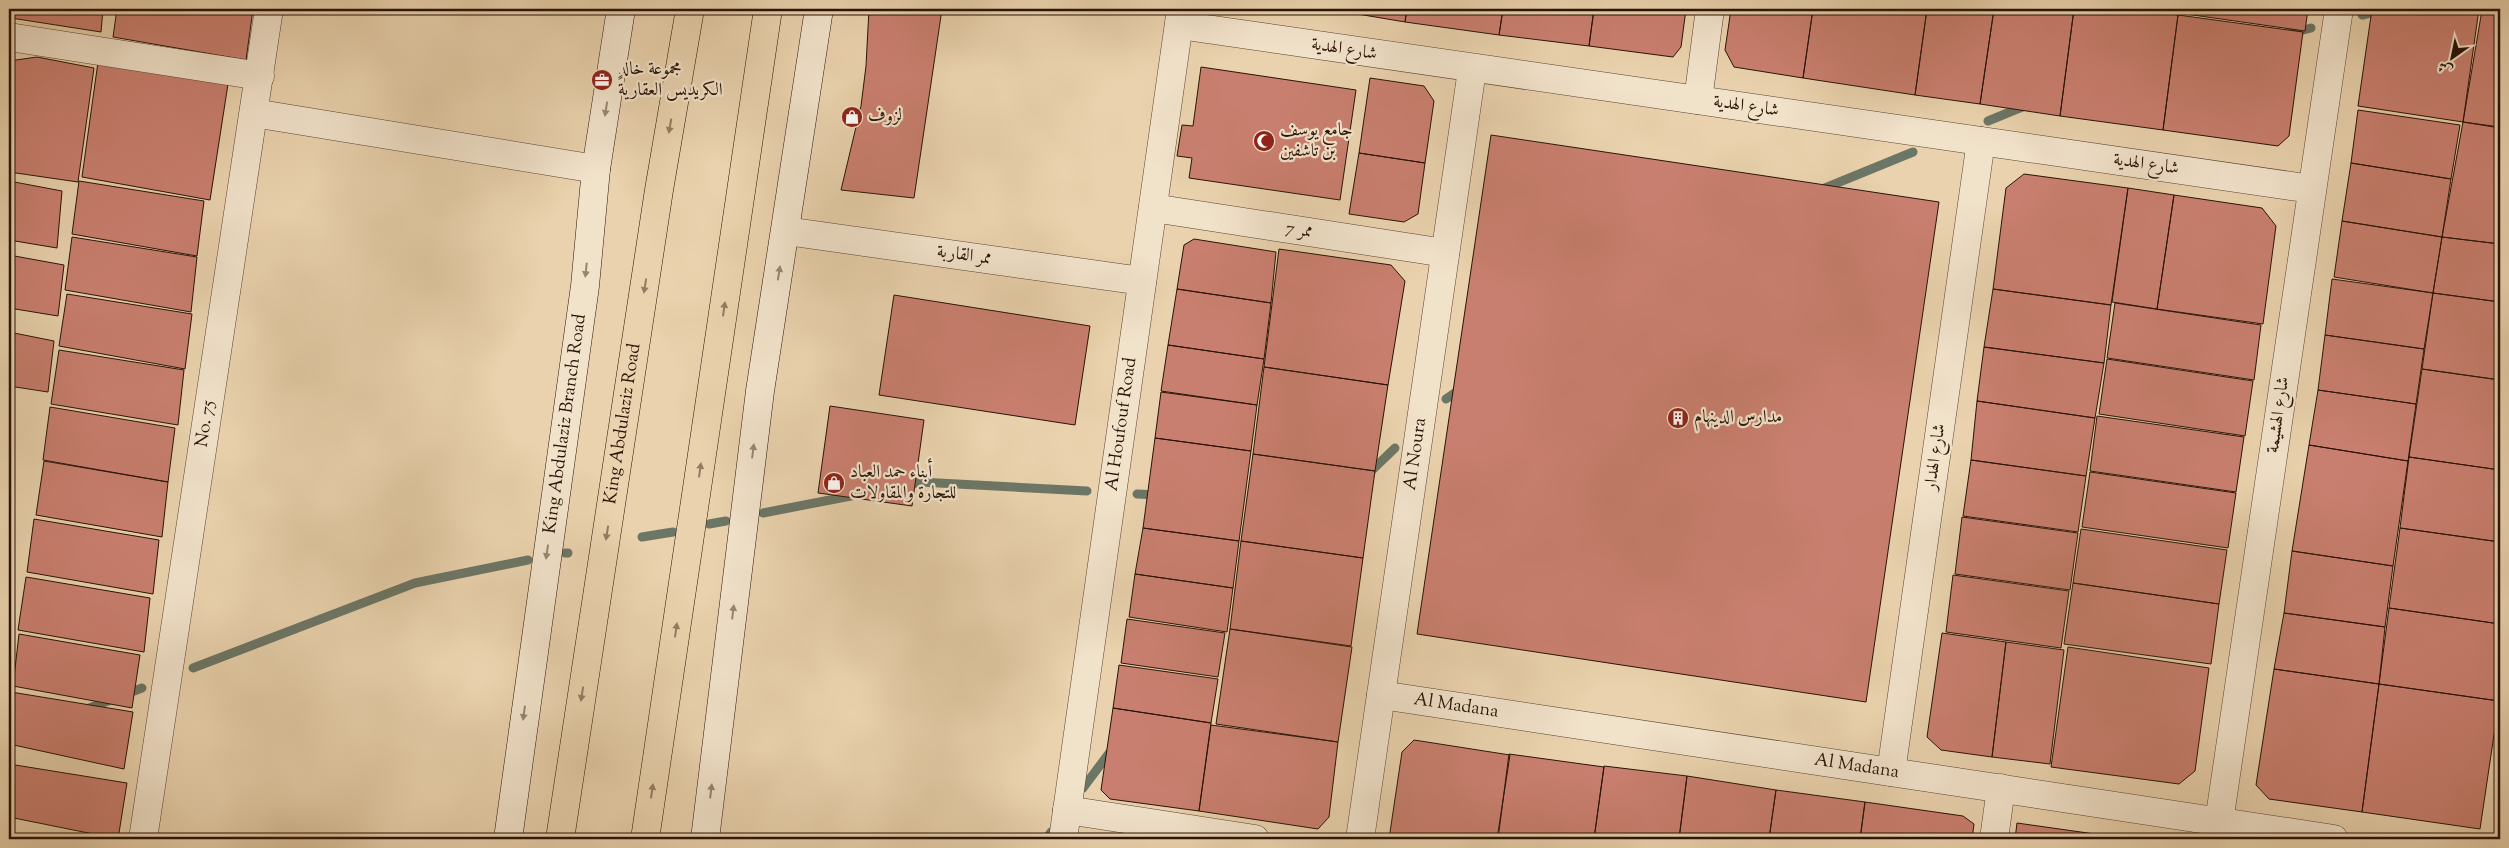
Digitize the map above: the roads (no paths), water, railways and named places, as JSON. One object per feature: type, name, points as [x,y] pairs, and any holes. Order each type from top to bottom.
[{"type":"main road","name":"King Abdulaziz Road","points":[[560,839],[659,190],[690,9]]},
{"type":"main road","points":[[645,839],[768,9]]},
{"type":"street","name":"No. 75","points":[[143,839],[269,9]]},
{"type":"street","name":"King Abdulaziz Branch Road","points":[[508,839],[585,286],[596,169],[621,9]]},
{"type":"street","points":[[705,839],[760,391],[819,9]]},
{"type":"street","points":[[1698,100],[1710,9]]},
{"type":"street","name":"شارع الهشيمة","points":[[2219,822],[2338,9]]},
{"type":"street","name":"شارع الهدية","points":[[1180,17],[1472,70],[1698,100],[2312,189]]},
{"type":"street","name":"Al Houfouf Road","points":[[1063,839],[1180,17]]},
{"type":"street","points":[[9,37],[260,76]]},
{"type":"street","name":"Al Noura","points":[[1360,839],[1472,70]]},
{"type":"street","points":[[254,113],[596,169]]},
{"type":"street","name":"شارع الهدار","points":[[1891,772],[1981,141]]},
{"type":"street","name":"ممر 7","points":[[1152,208],[1445,253]]},
{"type":"street","name":"ممر القاربة","points":[[786,231],[1142,281]]},
{"type":"street","name":"Al Madana","points":[[1381,695],[2334,839]]},
{"type":"street","points":[[1994,839],[2001,788]]},
{"type":"street","points":[[1067,810],[1255,839]]},
{"type":"waterway","points":[[2362,15],[2387,9]]},
{"type":"waterway","points":[[2288,34],[2311,28]]},
{"type":"waterway","points":[[1988,121],[2027,105]]},
{"type":"waterway","points":[[1820,190],[1913,152]]},
{"type":"waterway","points":[[1446,399],[1462,388]]},
{"type":"waterway","points":[[1368,474],[1395,448]]},
{"type":"waterway","points":[[903,486],[920,482],[1087,491]]},
{"type":"waterway","points":[[1137,494],[1159,495]]},
{"type":"waterway","points":[[763,513],[856,495]]},
{"type":"waterway","points":[[709,524],[726,521]]},
{"type":"waterway","points":[[642,537],[673,532]]},
{"type":"waterway","points":[[193,668],[415,583],[528,560]]},
{"type":"waterway","points":[[84,710],[142,688]]},
{"type":"waterway","points":[[1083,788],[1113,748]]},
{"type":"waterway","points":[[1046,839],[1051,832]]},
{"type":"place","name":"مجموعة خالد الكريديس العقاريةً","points":[[602,80]]},
{"type":"place","name":"لزوف","points":[[852,117]]},
{"type":"place","name":"جامع يوسف بن تاشفين","points":[[1264,141]]},
{"type":"place","name":"مدارس الدينهام","points":[[1678,418]]},
{"type":"place","name":"أبناء حمد العباد للتجارة والمقاولات","points":[[834,483]]}]
